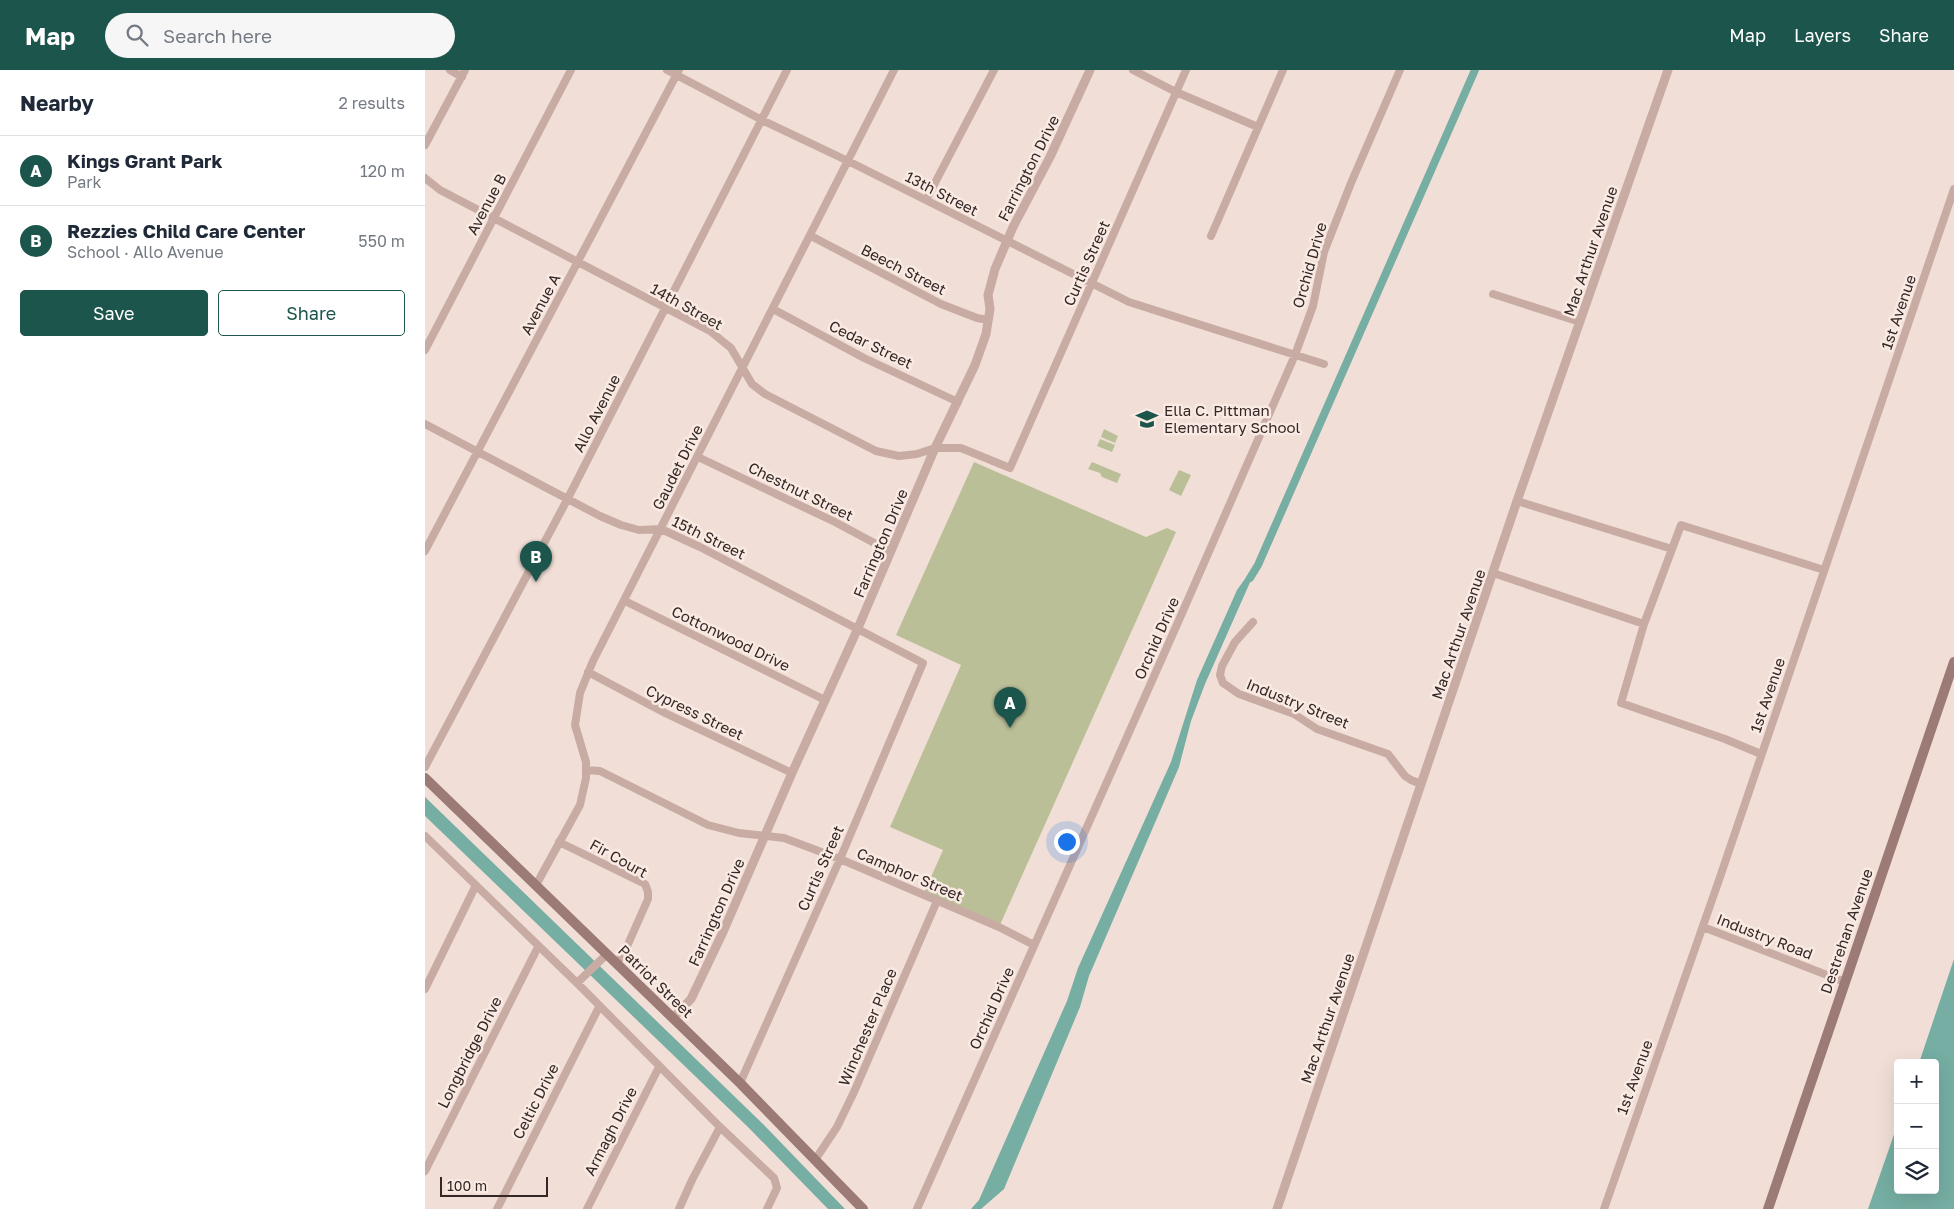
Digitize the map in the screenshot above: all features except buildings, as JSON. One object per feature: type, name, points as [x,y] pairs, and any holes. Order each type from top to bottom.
[{"type":"main road","name":"Destrehan Avenue","points":[[1767,1209],[1954,662]]},
{"type":"main road","name":"Patriot Street","points":[[425,778],[605,956],[617,963],[740,1083],[863,1209]]},
{"type":"street","points":[[425,145],[464,74],[450,70]]},
{"type":"street","name":"Avenue B","points":[[425,350],[571,70]]},
{"type":"street","name":"13th Street","points":[[667,70],[677,72],[762,120],[849,161],[1129,302],[1324,364]]},
{"type":"street","name":"Allo Avenue","points":[[425,767],[568,498],[787,70]]},
{"type":"street","name":"Gaudet Drive","points":[[536,886],[580,805],[586,778],[586,762],[575,725],[580,693],[588,672],[894,70]]},
{"type":"street","points":[[926,200],[994,70]]},
{"type":"street","name":"Farrington Drive","points":[[673,1018],[685,1007],[696,990],[723,932],[791,774],[859,628],[935,448],[975,365],[986,334],[990,309],[988,295],[995,269],[1007,241],[1050,158],[1090,70]]},
{"type":"street","points":[[1133,70],[1176,92],[1258,127]]},
{"type":"street","name":"Curtis Street","points":[[1010,468],[1186,70]]},
{"type":"street","points":[[1211,236],[1283,70]]},
{"type":"street","name":"Orchid Drive","points":[[917,1209],[1295,355],[1313,306],[1324,252],[1399,70]]},
{"type":"street","name":"Mac Arthur Avenue","points":[[1277,1209],[1517,501],[1668,70]]},
{"type":"street","name":"Avenue A","points":[[425,551],[677,72]]},
{"type":"street","name":"14th Street","points":[[425,178],[440,190],[710,332],[731,348],[752,384],[765,394],[875,452],[899,456],[917,454],[935,448],[961,448],[1010,468]]},
{"type":"street","name":"1st Avenue","points":[[1603,1209],[1703,927],[1954,189]]},
{"type":"street","name":"Beech Street","points":[[811,236],[941,304],[977,318],[988,320]]},
{"type":"street","points":[[1493,294],[1580,322]]},
{"type":"street","name":"Cedar Street","points":[[773,310],[864,358],[958,402]]},
{"type":"street","name":"15th Street","points":[[425,424],[621,525],[639,530],[661,529],[700,547],[859,628],[923,663]]},
{"type":"street","name":"Chestnut Street","points":[[698,457],[835,522],[891,552]]},
{"type":"street","points":[[1517,501],[1672,549]]},
{"type":"street","points":[[1761,754],[1725,739],[1621,703],[1644,624],[1681,525],[1824,570]]},
{"type":"street","points":[[1493,574],[1644,624]]},
{"type":"street","name":"Cottonwood Drive","points":[[625,601],[825,700]]},
{"type":"street","name":"Industry Street","points":[[1253,622],[1235,642],[1222,666],[1220,675],[1223,683],[1239,694],[1294,714],[1317,729],[1389,754],[1405,776],[1421,784]]},
{"type":"street","name":"Curtis Street","points":[[740,1083],[840,859],[923,663]]},
{"type":"street","name":"Cypress Street","points":[[588,672],[665,713],[791,774]]},
{"type":"street","name":"Camphor Street","points":[[586,770],[600,771],[708,825],[739,834],[784,838],[840,859],[999,927],[1034,945]]},
{"type":"street","points":[[425,836],[577,984],[720,1128],[774,1178],[777,1188],[767,1209]]},
{"type":"street","name":"Fir Court","points":[[559,842],[645,884],[648,899],[625,951],[617,963]]},
{"type":"street","points":[[425,989],[476,885]]},
{"type":"street","name":"Winchester Place","points":[[815,1160],[837,1127],[854,1092],[937,900]]},
{"type":"street","name":"Industry Road","points":[[1703,927],[1845,982]]},
{"type":"street","name":"Longbridge Drive","points":[[425,1171],[538,947]]},
{"type":"street","points":[[577,984],[605,956]]},
{"type":"street","name":"Celtic Drive","points":[[497,1209],[599,1006]]},
{"type":"street","name":"Armagh Drive","points":[[587,1209],[659,1066]]},
{"type":"street","points":[[679,1209],[720,1128]]},
{"type":"green space","points":[[1104,429],[1118,436],[1115,443],[1101,437]]},
{"type":"green space","points":[[1100,439],[1115,445],[1112,452],[1097,446]]},
{"type":"green space","points":[[974,462],[1146,537],[1167,528],[1176,532],[999,927],[923,895],[943,850],[890,827],[961,665],[896,635]]},
{"type":"green space","points":[[1092,462],[1121,474],[1117,483],[1102,477],[1100,473],[1088,469]]},
{"type":"green space","points":[[1179,470],[1191,475],[1181,496],[1169,490]]},
{"type":"water","points":[[1252,569],[1255,571],[1205,684],[1191,721],[1179,767],[1089,976],[1080,1007],[1004,1189],[981,1209],[971,1209],[979,1200],[1067,1001],[1078,968],[1171,762],[1197,680],[1237,590]]},
{"type":"water","points":[[425,797],[763,1124],[845,1209],[828,1209],[749,1128],[425,816]]},
{"type":"water","points":[[1954,959],[1954,1209],[1868,1209],[1894,1134],[1894,1194],[1939,1194],[1939,1059],[1920,1059]]},
{"type":"waterway","points":[[1250,578],[1258,565],[1475,70]]},
{"type":"place","name":"Ella C. Pittman Elementary School","points":[[1147,419]]},
{"type":"place","name":"Rezzies Child Care Center","points":[[536,582]]},
{"type":"place","name":"Kings Grant Park","points":[[1010,728]]}]
